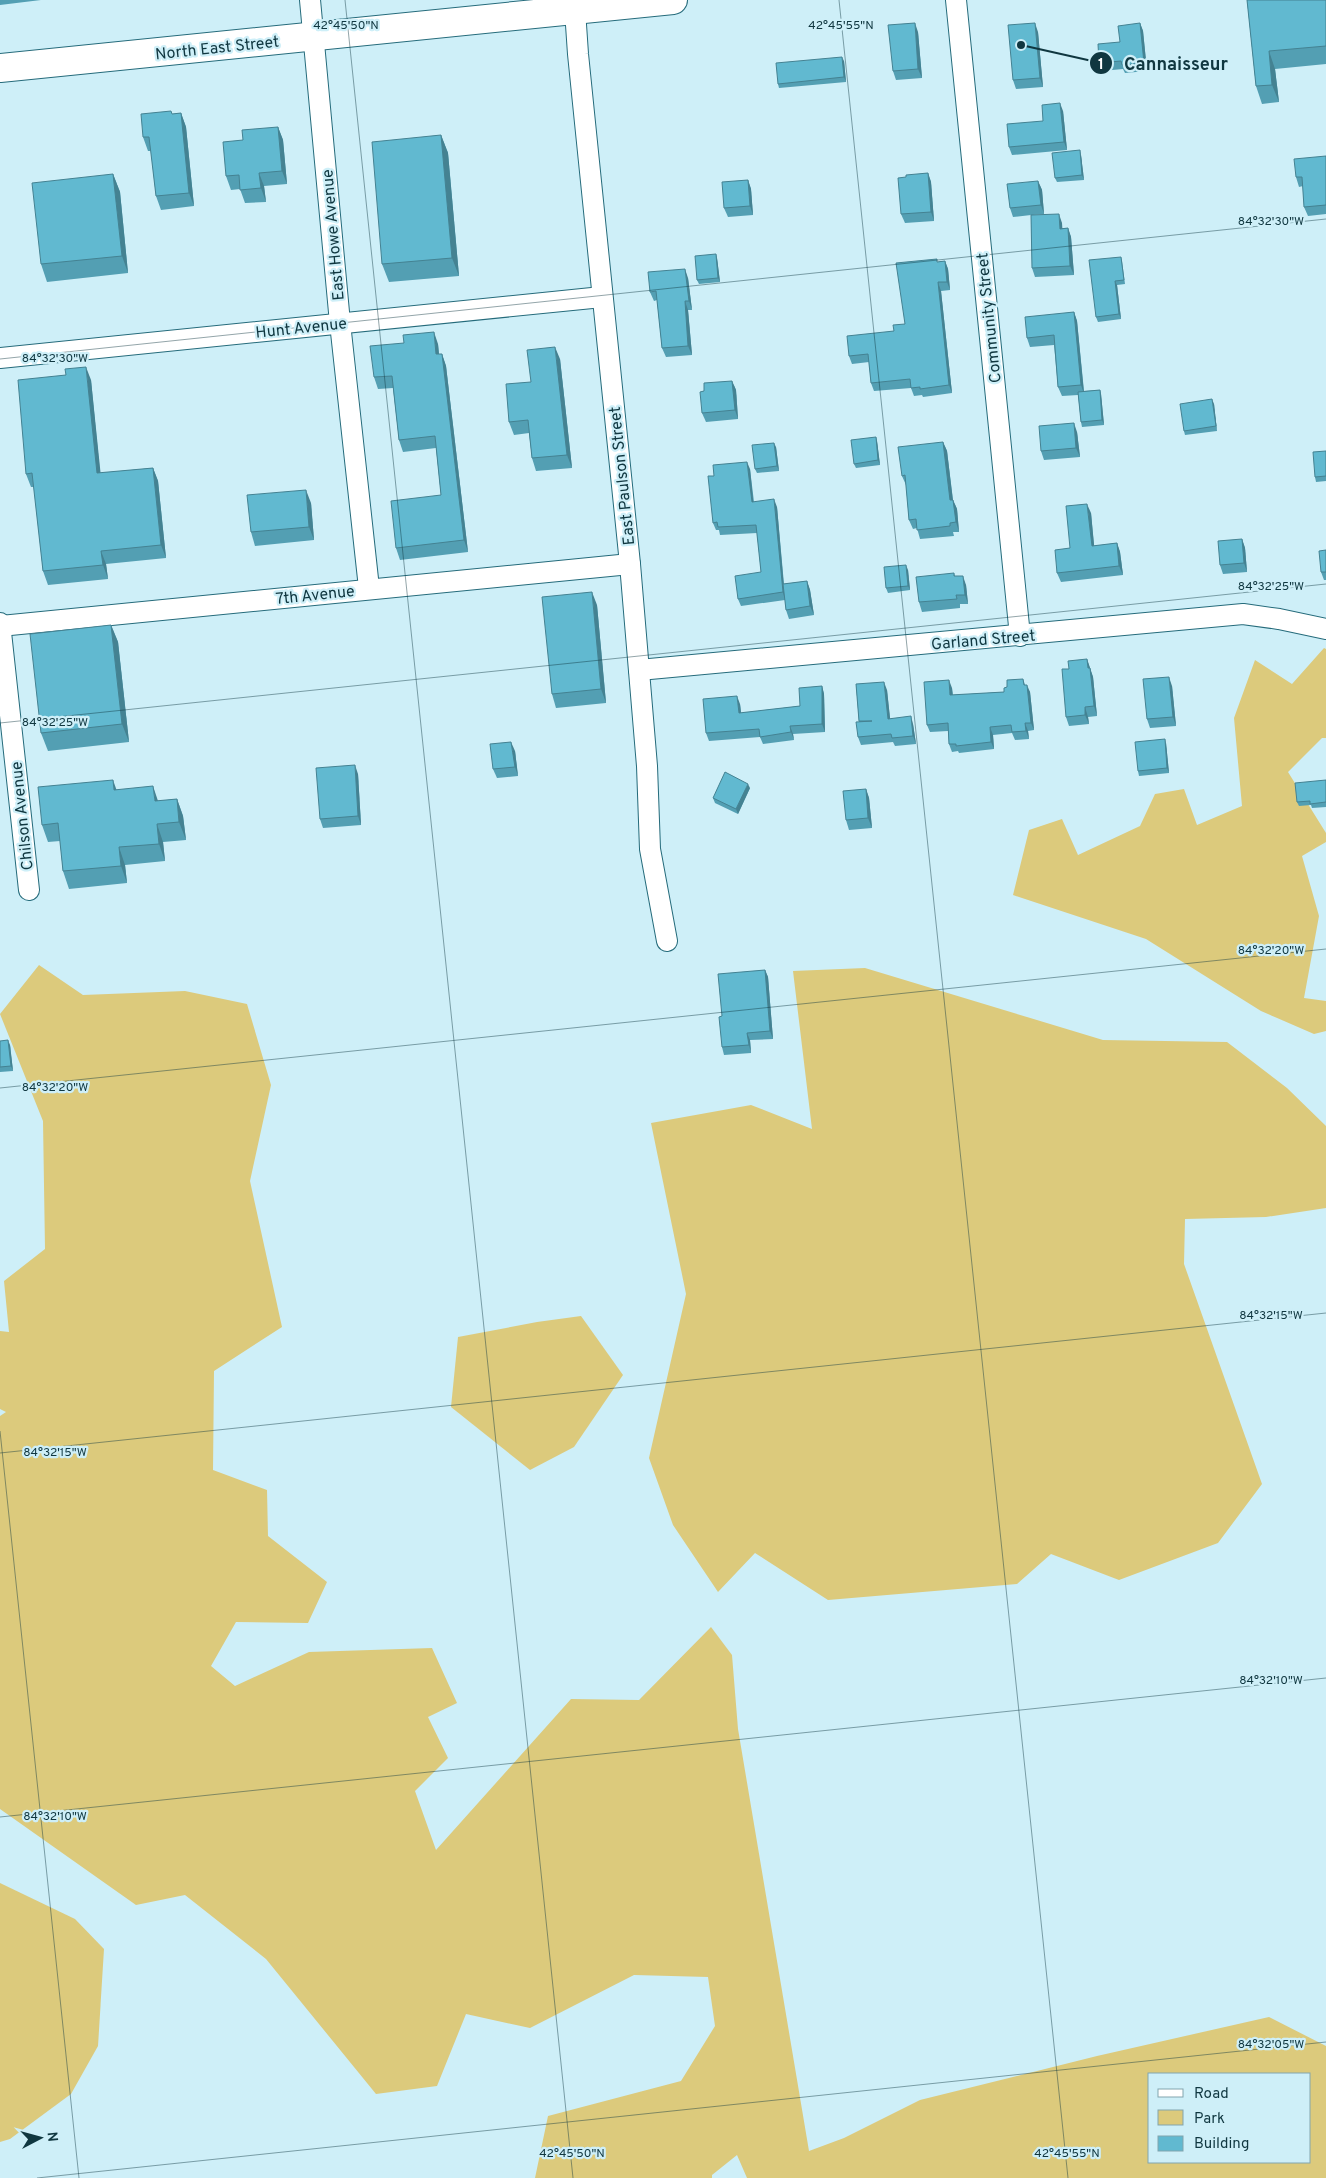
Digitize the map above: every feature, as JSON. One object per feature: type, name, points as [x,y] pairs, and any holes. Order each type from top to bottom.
[{"type":"main road","name":"North East Street","points":[[0,68],[575,10],[633,2],[673,0]]},
{"type":"street","name":"East Howe Avenue","points":[[310,0],[340,323],[369,588]]},
{"type":"street","name":"Community Street","points":[[956,0],[1020,636]]},
{"type":"street","name":"East Paulson Street","points":[[575,10],[630,564],[647,766],[650,849],[667,941]]},
{"type":"street","name":"Hunt Avenue","points":[[0,358],[602,297]]},
{"type":"street","name":"7th Avenue","points":[[0,625],[630,564]]},
{"type":"street","name":"Garland Street","points":[[639,670],[1243,614],[1326,629]]},
{"type":"street","name":"Chilson Avenue","points":[[0,625],[29,890]]},
{"type":"green space","points":[[1324,648],[1326,649],[1326,738],[1322,738],[1288,772],[1326,833],[1326,842],[1302,856],[1319,916],[1304,998],[1326,1001],[1326,1031],[1314,1034],[1261,1011],[1146,939],[1013,895],[1029,830],[1062,819],[1078,855],[1140,826],[1155,794],[1184,789],[1197,825],[1242,806],[1234,718],[1255,660],[1292,684]]},
{"type":"green space","points":[[39,965],[83,995],[185,991],[247,1004],[271,1085],[250,1181],[282,1327],[214,1371],[213,1470],[267,1490],[268,1536],[327,1582],[308,1623],[236,1622],[211,1666],[235,1686],[309,1652],[432,1648],[457,1703],[428,1717],[448,1758],[415,1791],[436,1850],[571,1699],[639,1700],[711,1627],[732,1655],[738,1729],[809,2151],[844,2138],[920,2100],[1097,2056],[1269,2017],[1326,2046],[1326,2178],[747,2178],[737,2155],[712,2175],[712,2178],[535,2178],[548,2116],[681,2081],[715,2026],[708,1977],[634,1975],[530,2028],[466,2014],[437,2086],[376,2094],[266,1959],[185,1895],[136,1905],[0,1809],[0,1416],[6,1412],[0,1409],[0,1331],[9,1332],[4,1281],[45,1249],[43,1121],[0,1014]]},
{"type":"green space","points":[[865,968],[1103,1040],[1227,1042],[1287,1088],[1326,1126],[1326,1208],[1266,1217],[1185,1219],[1184,1264],[1262,1484],[1218,1543],[1119,1580],[1051,1554],[1017,1584],[828,1600],[755,1553],[718,1592],[673,1525],[649,1458],[686,1294],[651,1123],[751,1105],[812,1129],[793,971]]},
{"type":"green space","points":[[581,1316],[623,1375],[574,1447],[530,1470],[451,1407],[458,1337]]},
{"type":"green space","points":[[0,1883],[75,1919],[104,1949],[98,2046],[71,2094],[10,2139],[0,2142]]},
{"type":"building","points":[[1247,0],[1326,0],[1326,46],[1269,51],[1272,85],[1256,86]]},
{"type":"building","points":[[915,23],[918,69],[893,71],[888,25]]},
{"type":"building","points":[[1035,23],[1040,78],[1013,80],[1008,25]]},
{"type":"building","points":[[1140,23],[1144,63],[1122,65],[1121,61],[1099,63],[1098,44],[1120,42],[1118,26]]},
{"type":"building","points":[[842,57],[844,77],[778,84],[776,63]]},
{"type":"building","points":[[1060,103],[1064,142],[1009,147],[1007,124],[1043,121],[1042,105]]},
{"type":"building","points":[[171,111],[172,114],[181,113],[189,193],[156,196],[149,137],[143,137],[141,114]]},
{"type":"building","points":[[278,127],[282,171],[259,173],[261,188],[240,190],[239,175],[226,176],[223,142],[243,140],[242,130]]},
{"type":"building","points":[[441,135],[452,258],[382,264],[372,142]]},
{"type":"building","points":[[1080,150],[1082,175],[1055,178],[1052,153]]},
{"type":"building","points":[[1326,156],[1326,205],[1304,207],[1302,177],[1296,177],[1294,159]]},
{"type":"building","points":[[928,173],[931,212],[901,214],[898,178],[906,177],[906,175]]},
{"type":"building","points":[[113,174],[122,256],[41,264],[32,183]]},
{"type":"building","points":[[748,180],[750,206],[724,208],[722,182]]},
{"type":"building","points":[[1038,181],[1041,205],[1010,208],[1007,184]]},
{"type":"building","points":[[1059,214],[1060,229],[1068,228],[1070,266],[1032,268],[1031,215]]},
{"type":"building","points":[[716,254],[718,278],[697,280],[695,256]]},
{"type":"building","points":[[1121,257],[1124,280],[1115,281],[1119,314],[1096,317],[1089,260]]},
{"type":"building","points":[[937,259],[937,262],[945,261],[947,282],[938,282],[949,385],[920,389],[920,387],[911,388],[910,379],[871,383],[868,354],[849,356],[847,336],[894,331],[893,325],[905,324],[896,263]]},
{"type":"building","points":[[685,269],[689,301],[685,301],[688,346],[662,348],[656,291],[650,292],[648,272]]},
{"type":"building","points":[[1074,312],[1081,385],[1058,387],[1054,335],[1027,338],[1025,317]]},
{"type":"building","points":[[434,332],[436,354],[442,354],[464,540],[396,548],[391,501],[441,495],[435,436],[399,440],[392,376],[374,377],[370,346],[404,343],[403,335]]},
{"type":"building","points":[[555,347],[567,455],[532,458],[528,420],[509,422],[506,384],[531,382],[527,350]]},
{"type":"building","points":[[86,367],[97,473],[153,468],[161,545],[101,551],[103,565],[43,571],[32,473],[26,474],[18,380],[66,375],[65,369]]},
{"type":"building","points":[[732,381],[735,410],[702,413],[700,392],[704,391],[704,383]]},
{"type":"building","points":[[1100,390],[1102,420],[1081,422],[1078,392]]},
{"type":"building","points":[[1212,399],[1216,426],[1184,431],[1180,404]]},
{"type":"building","points":[[1074,423],[1076,448],[1041,451],[1039,426]]},
{"type":"building","points":[[876,437],[878,460],[854,464],[851,440]]},
{"type":"building","points":[[943,442],[950,500],[953,500],[956,522],[950,523],[950,526],[917,530],[916,519],[909,520],[905,475],[902,476],[898,447]]},
{"type":"building","points":[[774,443],[777,466],[755,469],[752,445]]},
{"type":"building","points":[[1326,451],[1326,476],[1315,477],[1313,452]]},
{"type":"building","points":[[747,462],[752,502],[774,499],[783,592],[738,599],[735,576],[761,572],[756,525],[718,527],[717,522],[713,523],[708,476],[714,476],[713,465]]},
{"type":"building","points":[[306,490],[309,527],[251,532],[247,495]]},
{"type":"building","points":[[1087,504],[1092,546],[1117,543],[1119,566],[1057,573],[1055,550],[1070,548],[1066,506]]},
{"type":"building","points":[[1242,539],[1244,563],[1220,565],[1218,541]]},
{"type":"building","points":[[1326,550],[1326,572],[1321,572],[1319,551]]},
{"type":"building","points":[[906,565],[908,586],[886,588],[884,567]]},
{"type":"building","points":[[954,573],[954,576],[963,576],[965,595],[956,595],[957,599],[919,602],[916,577]]},
{"type":"building","points":[[807,581],[810,606],[786,610],[783,584]]},
{"type":"building","points":[[592,592],[601,689],[552,694],[542,597]]},
{"type":"building","points":[[111,625],[122,724],[41,733],[30,634]]},
{"type":"building","points":[[1087,659],[1088,668],[1090,668],[1094,706],[1085,707],[1085,715],[1066,717],[1062,669],[1069,669],[1068,661]]},
{"type":"building","points":[[1169,677],[1173,717],[1147,719],[1143,679]]},
{"type":"building","points":[[1023,679],[1024,685],[1027,685],[1031,723],[1025,723],[1026,731],[1012,732],[1011,725],[990,727],[991,742],[956,746],[956,744],[949,744],[948,723],[927,725],[924,682],[949,680],[950,695],[1004,692],[1004,688],[1007,687],[1007,680]]},
{"type":"building","points":[[884,682],[888,719],[911,716],[913,736],[892,738],[891,734],[858,737],[856,722],[872,721],[859,721],[856,684]]},
{"type":"building","points":[[822,686],[822,724],[790,726],[791,732],[760,737],[759,729],[706,733],[703,699],[737,696],[739,713],[800,706],[799,688]]},
{"type":"building","points":[[1165,739],[1167,768],[1138,771],[1135,742]]},
{"type":"building","points":[[511,742],[515,767],[493,769],[490,744]]},
{"type":"building","points":[[355,765],[358,816],[320,819],[316,768]]},
{"type":"building","points":[[725,772],[748,784],[736,809],[713,798]]},
{"type":"building","points":[[113,780],[114,790],[153,786],[155,801],[177,799],[179,822],[157,824],[159,844],[119,847],[121,866],[63,871],[58,823],[42,825],[38,787]]},
{"type":"building","points":[[1326,780],[1326,802],[1310,804],[1310,801],[1297,802],[1295,783]]},
{"type":"building","points":[[866,789],[868,818],[846,820],[843,791]]},
{"type":"building","points":[[765,970],[770,1031],[747,1033],[749,1045],[722,1047],[719,1017],[722,1016],[718,974]]},
{"type":"building","points":[[8,1040],[11,1066],[0,1067],[0,1041]]},
{"type":"place","name":"Cannaisseur","points":[[1021,45]]}]
